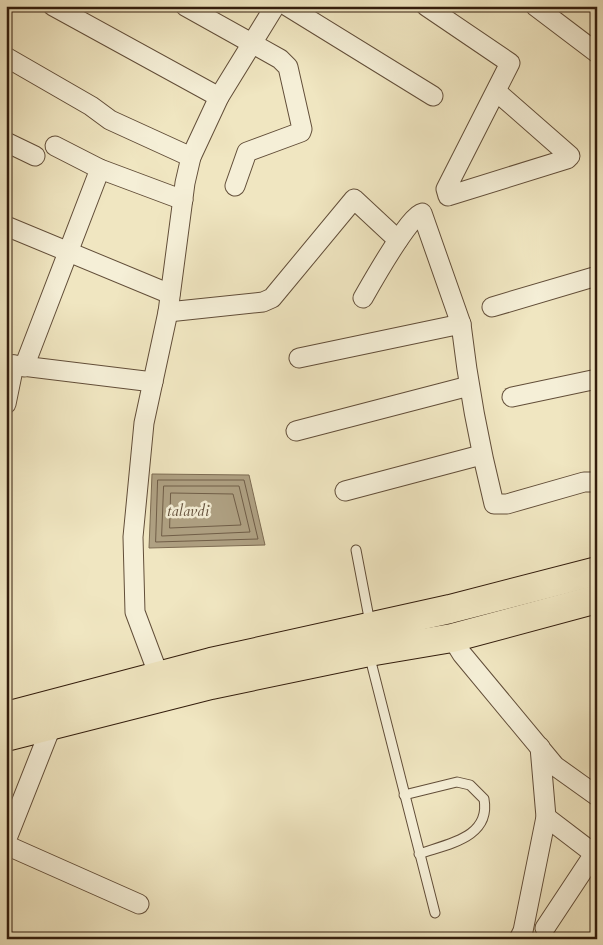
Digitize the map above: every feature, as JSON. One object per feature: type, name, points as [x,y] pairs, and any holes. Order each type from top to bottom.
[{"type":"main road","points":[[6,716],[159,676],[370,625],[450,609],[597,572]]},
{"type":"main road","points":[[6,737],[211,685],[369,652],[452,638],[597,599]]},
{"type":"street","points":[[53,6],[219,97]]},
{"type":"street","points":[[185,6],[280,58],[288,67],[302,129],[296,135],[247,152],[235,186]]},
{"type":"street","points":[[159,676],[135,612],[133,537],[144,423],[169,303],[183,200],[191,157],[219,97],[275,6]]},
{"type":"street","points":[[287,6],[433,96]]},
{"type":"street","points":[[426,6],[510,63],[497,92],[446,189],[448,196],[567,159],[570,156],[497,92]]},
{"type":"street","points":[[535,6],[597,53]]},
{"type":"street","points":[[6,57],[91,106],[110,120],[191,157]]},
{"type":"street","points":[[6,142],[35,156]]},
{"type":"street","points":[[55,146],[100,170],[183,200]]},
{"type":"street","points":[[6,404],[15,365],[69,253],[100,170]]},
{"type":"street","points":[[6,226],[69,253],[169,303],[263,302],[272,298],[354,199],[398,240]]},
{"type":"street","points":[[363,298],[398,240],[416,216],[422,213],[461,324],[468,386],[481,455],[494,504],[507,504],[584,482],[597,482]]},
{"type":"street","points":[[492,306],[597,276]]},
{"type":"street","points":[[299,358],[461,324]]},
{"type":"street","points":[[15,365],[153,382]]},
{"type":"street","points":[[512,397],[597,379]]},
{"type":"street","points":[[296,431],[468,386]]},
{"type":"street","points":[[345,491],[481,455]]},
{"type":"street","points":[[452,638],[462,654],[555,766],[597,796]]},
{"type":"street","points":[[6,842],[61,702]]},
{"type":"street","points":[[531,934],[546,817],[540,747]]},
{"type":"street","points":[[531,934],[596,855],[546,817]]},
{"type":"street","points":[[6,845],[139,904]]},
{"type":"lane","points":[[356,550],[370,625]]},
{"type":"lane","points":[[369,652],[434,913]]},
{"type":"lane","points":[[404,796],[457,782],[465,782],[484,799],[482,821],[473,834],[419,854]]},
{"type":"water","name":"talavdi","points":[[152,474],[249,475],[265,545],[149,548]]}]
